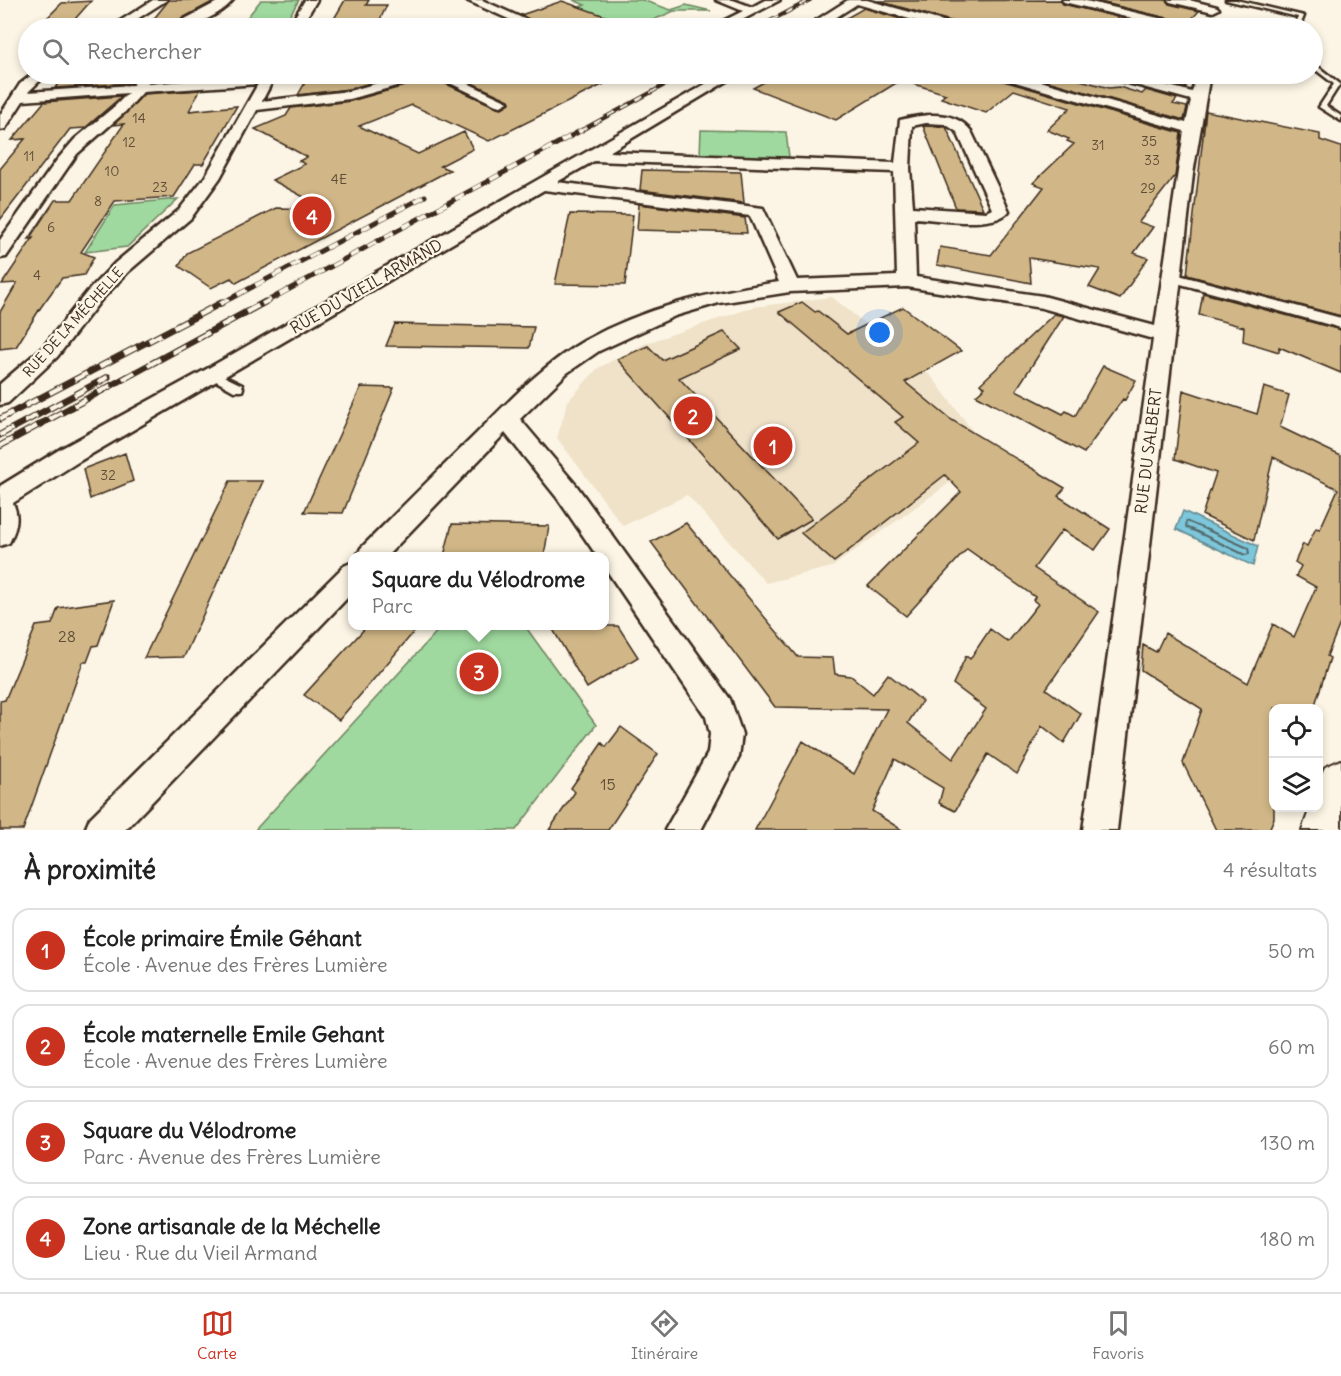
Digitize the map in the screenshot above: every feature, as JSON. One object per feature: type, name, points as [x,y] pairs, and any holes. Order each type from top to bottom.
[{"type":"main road","points":[[1326,830],[1341,783]]},
{"type":"street","points":[[132,18],[161,0]]},
{"type":"street","points":[[195,18],[221,6],[227,0]]},
{"type":"street","points":[[300,18],[311,0]]},
{"type":"street","points":[[472,0],[514,18]]},
{"type":"street","points":[[722,0],[753,11]]},
{"type":"street","points":[[739,18],[774,0]]},
{"type":"street","points":[[828,18],[855,0],[917,18]]},
{"type":"street","points":[[1068,0],[1143,18]]},
{"type":"street","points":[[1174,0],[1213,9]]},
{"type":"street","points":[[2,121],[28,84]]},
{"type":"street","points":[[20,97],[119,84]]},
{"type":"street","points":[[0,253],[73,148],[127,103],[140,84]]},
{"type":"street","name":"RUE DE LA MÉCHELLE","points":[[0,397],[50,352],[94,297],[122,267],[185,214],[203,192],[264,84]]},
{"type":"street","points":[[253,106],[350,96],[390,84]]},
{"type":"street","points":[[460,84],[501,102]]},
{"type":"street","name":"RUE DU VIEIL ARMAND","points":[[0,501],[70,455],[213,375],[715,84]]},
{"type":"street","points":[[1037,84],[1192,129]]},
{"type":"street","points":[[1147,84],[1198,98]]},
{"type":"street","name":"RUE DU SALBERT","points":[[1100,830],[1118,707],[1162,335],[1192,129],[1201,84]]},
{"type":"street","points":[[905,212],[989,217],[1001,212],[962,128],[947,120],[918,119],[905,123],[902,168],[907,280]]},
{"type":"street","points":[[589,156],[902,168]]},
{"type":"street","points":[[540,185],[757,212],[790,285]]},
{"type":"street","points":[[1171,277],[1341,323]]},
{"type":"street","points":[[374,552],[506,418],[560,368],[592,346],[668,311],[718,297],[790,285],[907,280],[1043,302],[1162,335]]},
{"type":"street","points":[[506,418],[567,492],[609,552]]},
{"type":"street","points":[[0,501],[6,522],[0,535]]},
{"type":"street","points":[[609,552],[719,710],[726,734],[723,758],[682,830]]},
{"type":"street","points":[[102,830],[348,579]]},
{"type":"lane","points":[[1229,0],[1301,16],[1300,18]]},
{"type":"lane","points":[[1323,73],[1337,84],[1322,107],[1341,119]]},
{"type":"lane","points":[[213,375],[238,388]]},
{"type":"shaded area","points":[[832,297],[932,377],[990,454],[832,567],[766,583],[687,495],[623,526],[557,438],[568,401],[598,368],[646,343],[754,307]]},
{"type":"green space","points":[[261,0],[299,0],[288,18],[247,18]]},
{"type":"green space","points":[[573,0],[642,0],[671,10],[686,5],[711,11],[674,11],[658,18],[576,18],[563,13],[585,5]]},
{"type":"green space","points":[[701,130],[786,132],[789,157],[700,155]]},
{"type":"green space","points":[[178,199],[127,247],[85,252],[115,205]]},
{"type":"green space","points":[[438,630],[528,630],[596,725],[516,830],[255,830]]},
{"type":"water","points":[[1183,511],[1258,546],[1253,566],[1176,529]]},
{"type":"building","points":[[169,0],[216,0],[183,18],[154,18]]},
{"type":"building","points":[[345,0],[369,0],[366,5],[387,5],[381,18],[334,18]]},
{"type":"building","points":[[1060,0],[1063,4],[1122,18],[940,18],[878,1]]},
{"type":"building","points":[[1092,0],[1166,0],[1169,4],[1199,11],[1193,18],[1167,18]]},
{"type":"building","points":[[91,1],[76,18],[47,18],[62,3]]},
{"type":"building","points":[[562,1],[608,17],[527,18],[521,15]]},
{"type":"building","points":[[864,8],[897,18],[846,18]]},
{"type":"building","points":[[58,84],[117,84],[55,88]]},
{"type":"building","points":[[304,84],[367,84],[349,89],[298,95]]},
{"type":"building","points":[[411,84],[446,84],[502,108],[510,103],[509,100],[474,84],[604,84],[489,141],[412,105],[359,126],[418,154],[464,132],[473,149],[440,166],[450,170],[236,283],[231,278],[211,288],[179,266],[187,253],[276,208],[326,209],[272,180],[305,164],[299,161],[307,157],[255,129],[286,116],[291,108],[351,101]]},
{"type":"building","points":[[760,84],[894,84],[836,120],[753,88]]},
{"type":"building","points":[[914,84],[1014,84],[1181,133],[1175,176],[1139,222],[1153,227],[1134,253],[1148,258],[1120,299],[1089,287],[1100,269],[1029,258],[1031,283],[937,265],[940,247],[991,255],[1044,187],[1033,183],[1074,144],[1067,141],[1069,139],[1047,130],[1070,108],[1014,90],[986,113],[941,98],[946,94]]},
{"type":"building","points":[[1057,84],[1095,84],[1109,88],[1119,87],[1142,94],[1146,90],[1177,99],[1173,104],[1187,107],[1184,120]]},
{"type":"building","points":[[1170,84],[1188,84],[1185,88]]},
{"type":"building","points":[[200,90],[189,111],[237,106],[203,164],[195,164],[174,197],[115,201],[81,252],[94,257],[84,275],[62,278],[16,347],[0,349],[0,312],[17,283],[2,284],[55,200],[72,200],[124,124],[113,125],[144,94]]},
{"type":"building","points":[[122,96],[85,128],[70,129],[0,220],[0,169],[25,139],[12,140],[44,102]]},
{"type":"building","points":[[1206,111],[1320,134],[1320,140],[1341,147],[1341,316],[1187,275]]},
{"type":"building","points":[[923,126],[946,127],[983,209],[956,208]]},
{"type":"building","points":[[642,170],[741,172],[744,203],[640,190]]},
{"type":"building","points":[[639,204],[745,218],[747,233],[637,230]]},
{"type":"building","points":[[570,214],[633,215],[625,285],[555,284]]},
{"type":"building","points":[[1203,293],[1341,330],[1341,373],[1279,347],[1279,352],[1243,341],[1244,327],[1199,315]]},
{"type":"building","points":[[802,302],[815,312],[818,311],[847,334],[903,307],[961,351],[905,382],[950,419],[1065,488],[1058,496],[1110,529],[1095,550],[1062,530],[1034,568],[1099,612],[1046,689],[1081,714],[1064,743],[1042,726],[1017,774],[988,754],[955,811],[939,803],[943,788],[895,759],[872,811],[902,830],[755,830],[803,741],[854,774],[887,709],[775,707],[651,542],[686,523],[798,657],[833,658],[835,674],[851,676],[873,694],[888,674],[922,701],[908,723],[953,759],[986,709],[953,684],[966,656],[970,659],[990,629],[1008,642],[1038,604],[1033,600],[1035,597],[967,549],[906,616],[868,586],[961,492],[945,475],[834,562],[801,533],[919,443],[895,422],[903,417],[779,312]]},
{"type":"building","points":[[1054,314],[1064,316],[1016,390],[1063,414],[1066,411],[1075,416],[1103,366],[1136,380],[1125,400],[1123,399],[1084,453],[976,395],[985,387],[980,384]]},
{"type":"building","points":[[395,324],[534,327],[529,348],[386,346]]},
{"type":"building","points":[[724,332],[741,349],[679,378],[812,519],[778,539],[617,359],[648,346],[662,360]]},
{"type":"building","points":[[361,387],[394,388],[343,513],[304,512]]},
{"type":"building","points":[[1264,387],[1289,395],[1280,427],[1341,456],[1341,621],[1327,656],[1330,658],[1315,704],[1269,704],[1269,812],[1274,812],[1274,818],[1269,830],[1216,830],[1183,763],[1202,709],[1141,670],[1143,645],[1156,652],[1165,633],[1248,683],[1273,624],[1294,637],[1316,587],[1296,576],[1301,566],[1295,562],[1303,544],[1307,546],[1316,528],[1320,529],[1338,489],[1273,457],[1254,540],[1202,515],[1216,473],[1175,459],[1183,390],[1257,414]]},
{"type":"building","points":[[125,453],[133,481],[90,499],[83,469]]},
{"type":"building","points":[[230,481],[263,481],[184,657],[144,658]]},
{"type":"building","points":[[452,524],[549,526],[545,552],[445,552]]},
{"type":"building","points":[[114,600],[98,645],[93,646],[87,662],[83,662],[23,830],[0,830],[0,701],[5,700],[36,626],[52,624],[58,608]]},
{"type":"building","points":[[609,626],[618,626],[638,657],[587,688],[553,630],[609,630]]},
{"type":"building","points":[[363,630],[416,630],[339,720],[304,695]]},
{"type":"building","points":[[621,727],[658,754],[608,830],[549,830],[575,792],[571,788],[602,743],[606,747]]},
{"type":"railway","points":[[776,18],[810,0]]},
{"type":"railway","points":[[580,131],[667,84]]},
{"type":"railway","points":[[262,304],[582,130]]},
{"type":"railway","points":[[220,304],[425,196]]},
{"type":"railway","points":[[0,419],[223,302]]},
{"type":"railway","points":[[0,446],[265,302]]},
{"type":"railway","points":[[0,435],[108,377]]},
{"type":"place","name":"Zone artisanale de la Méchelle","points":[[312,216]]},
{"type":"place","name":"École maternelle Emile Gehant","points":[[693,416]]},
{"type":"place","name":"École primaire Émile Géhant","points":[[773,446]]},
{"type":"place","name":"Square du Vélodrome","points":[[479,672]]}]
